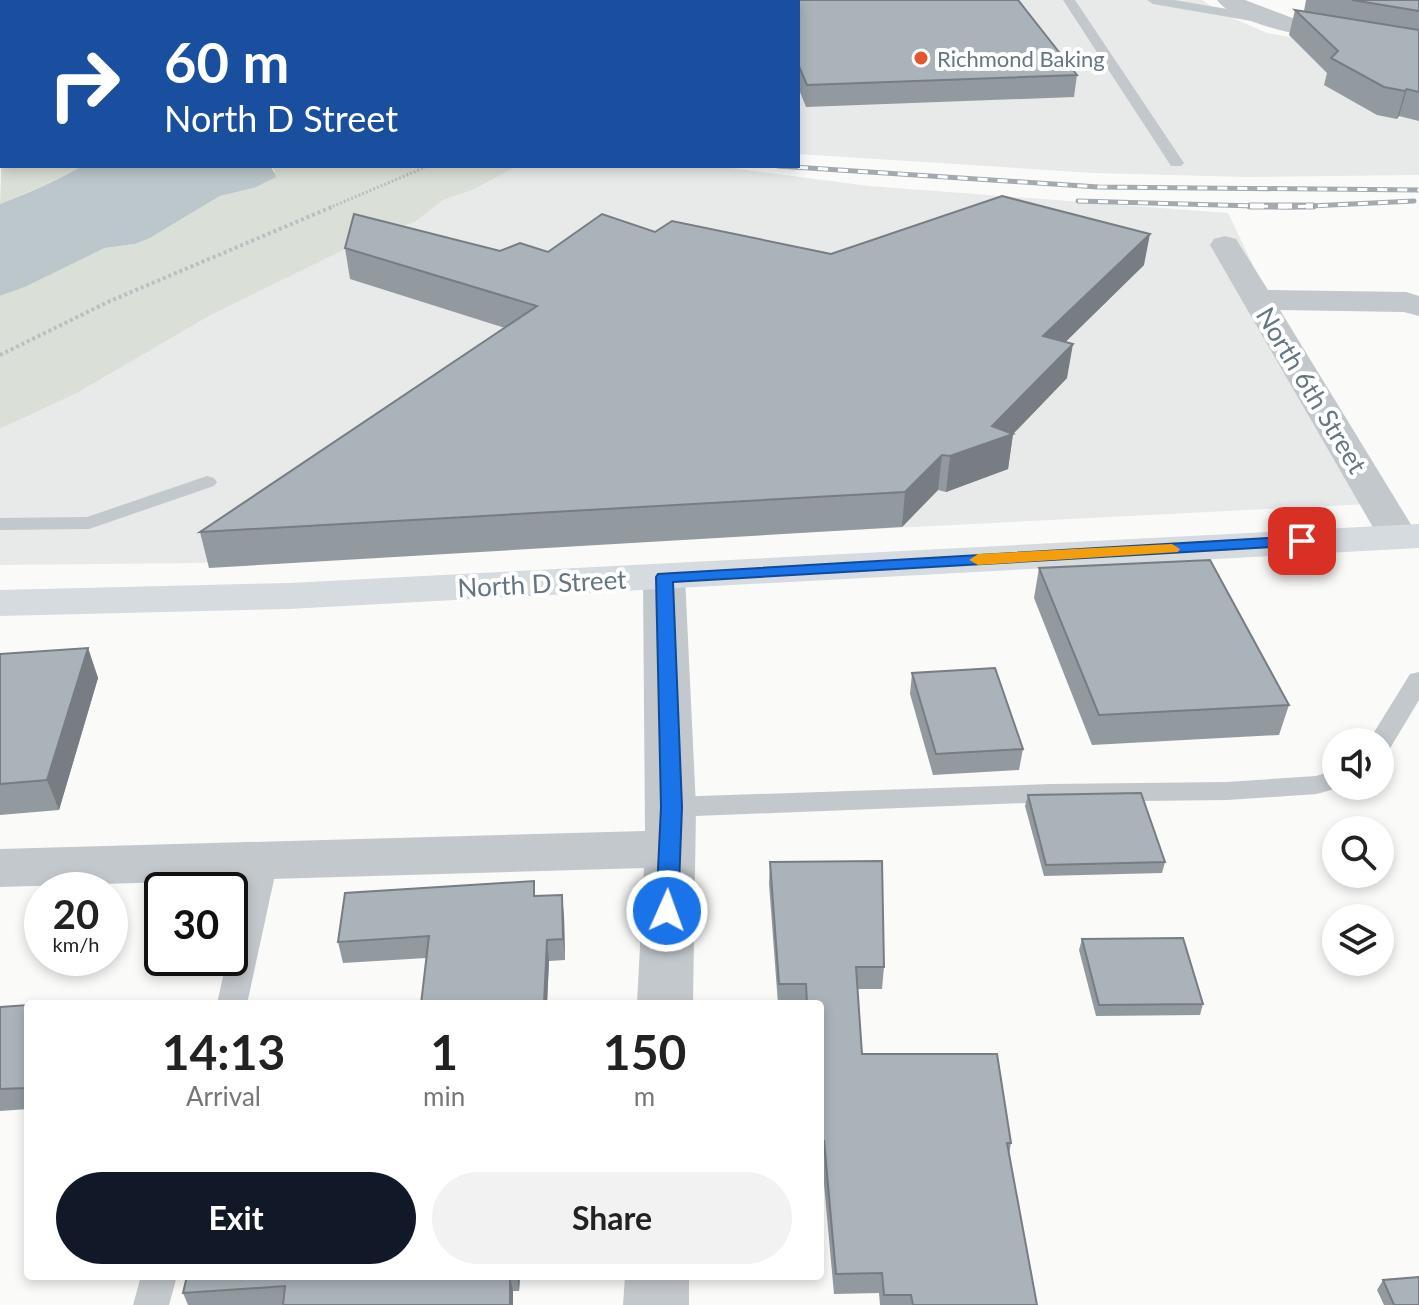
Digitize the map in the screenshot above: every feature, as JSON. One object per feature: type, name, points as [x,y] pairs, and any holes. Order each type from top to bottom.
[{"type":"street","points":[[1228,0],[1282,23],[1419,48]]},
{"type":"street","name":"North 6th Street","points":[[1225,245],[1408,536]]},
{"type":"street","points":[[1258,300],[1406,302],[1419,306]]},
{"type":"street","name":"North D Street","points":[[0,603],[289,596],[1408,536]]},
{"type":"street","points":[[664,577],[670,828],[665,1000]]},
{"type":"street","points":[[0,868],[264,861],[670,828]]},
{"type":"street","points":[[656,1305],[657,1280]]},
{"type":"lane","points":[[1069,0],[1176,163]]},
{"type":"lane","points":[[1153,0],[1282,23]]},
{"type":"lane","points":[[0,524],[89,523],[207,482]]},
{"type":"lane","points":[[1390,728],[1419,680]]},
{"type":"lane","points":[[670,828],[1051,793],[1227,791],[1322,783]]},
{"type":"lane","points":[[233,1000],[264,861]]},
{"type":"lane","points":[[151,1305],[158,1280]]},
{"type":"path","points":[[0,355],[110,301],[423,168]]},
{"type":"shaded area","points":[[800,0],[1202,0],[1221,13],[1267,33],[1419,60],[1419,175],[1247,177],[1094,173],[800,154]]},
{"type":"shaded area","points":[[1,168],[78,168],[52,181],[0,204]]},
{"type":"shaded area","points":[[78,168],[272,168],[276,177],[254,188],[220,196],[150,238],[135,244],[105,248],[0,296],[0,204]]},
{"type":"shaded area","points":[[273,168],[513,168],[475,189],[443,200],[415,222],[368,238],[211,315],[77,393],[0,429],[0,296],[105,248],[135,244],[150,238],[220,196],[254,188],[275,171]]},
{"type":"shaded area","points":[[513,168],[732,168],[869,186],[1228,213],[1368,504],[197,563],[0,565],[0,429],[77,393],[211,315],[368,238],[415,222],[443,200],[475,189]]},
{"type":"building","name":"Richmond Baking","points":[[800,0],[1018,0],[1077,75],[807,85],[800,69]]},
{"type":"building","points":[[1352,0],[1419,0],[1419,11]]},
{"type":"building","points":[[1295,10],[1419,30],[1419,92],[1384,87],[1331,58],[1338,51]]},
{"type":"building","points":[[1002,196],[1150,234],[1043,336],[1073,344],[992,426],[1013,434],[950,456],[942,455],[905,492],[200,532],[537,306],[345,248],[354,214],[500,251],[520,243],[548,252],[602,214],[655,232],[672,221],[831,254]]},
{"type":"building","points":[[1210,560],[1289,705],[1099,715],[1039,568]]},
{"type":"building","points":[[88,648],[47,780],[0,784],[0,654]]},
{"type":"building","points":[[995,668],[1023,749],[936,754],[912,673]]},
{"type":"building","points":[[1141,793],[1165,862],[1046,865],[1028,795]]},
{"type":"building","points":[[882,861],[884,967],[856,967],[862,1054],[997,1054],[1011,1143],[1007,1143],[1037,1305],[913,1305],[911,1295],[884,1295],[882,1273],[836,1274],[824,1141],[824,1000],[807,1000],[806,984],[779,984],[770,862]]},
{"type":"building","points":[[534,881],[534,896],[562,895],[563,939],[547,940],[544,1000],[421,1000],[429,936],[338,942],[345,893]]},
{"type":"building","points":[[1183,938],[1203,1004],[1099,1005],[1082,939]]},
{"type":"building","points":[[24,1005],[24,1088],[0,1089],[0,1007]]},
{"type":"building","points":[[1419,1277],[1419,1305],[1394,1305],[1383,1280]]},
{"type":"building","points":[[186,1280],[510,1280],[510,1305],[283,1305],[285,1286],[183,1293]]},
{"type":"railway","points":[[800,167],[1098,187],[1419,190]]},
{"type":"railway","points":[[1078,201],[1255,206]]},
{"type":"railway","points":[[1311,206],[1414,201]]},
{"type":"railway","points":[[1250,206],[1255,206]]},
{"type":"railway","points":[[1255,206],[1311,206]]},
{"type":"railway","points":[[1255,206],[1311,206]]},
{"type":"slow traffic","points":[[978,560],[1172,549]]},
{"type":"place","name":"Richmond Baking","points":[[921,58]]},
{"type":"route","points":[[667,911],[671,807],[664,577],[1302,541]]}]
